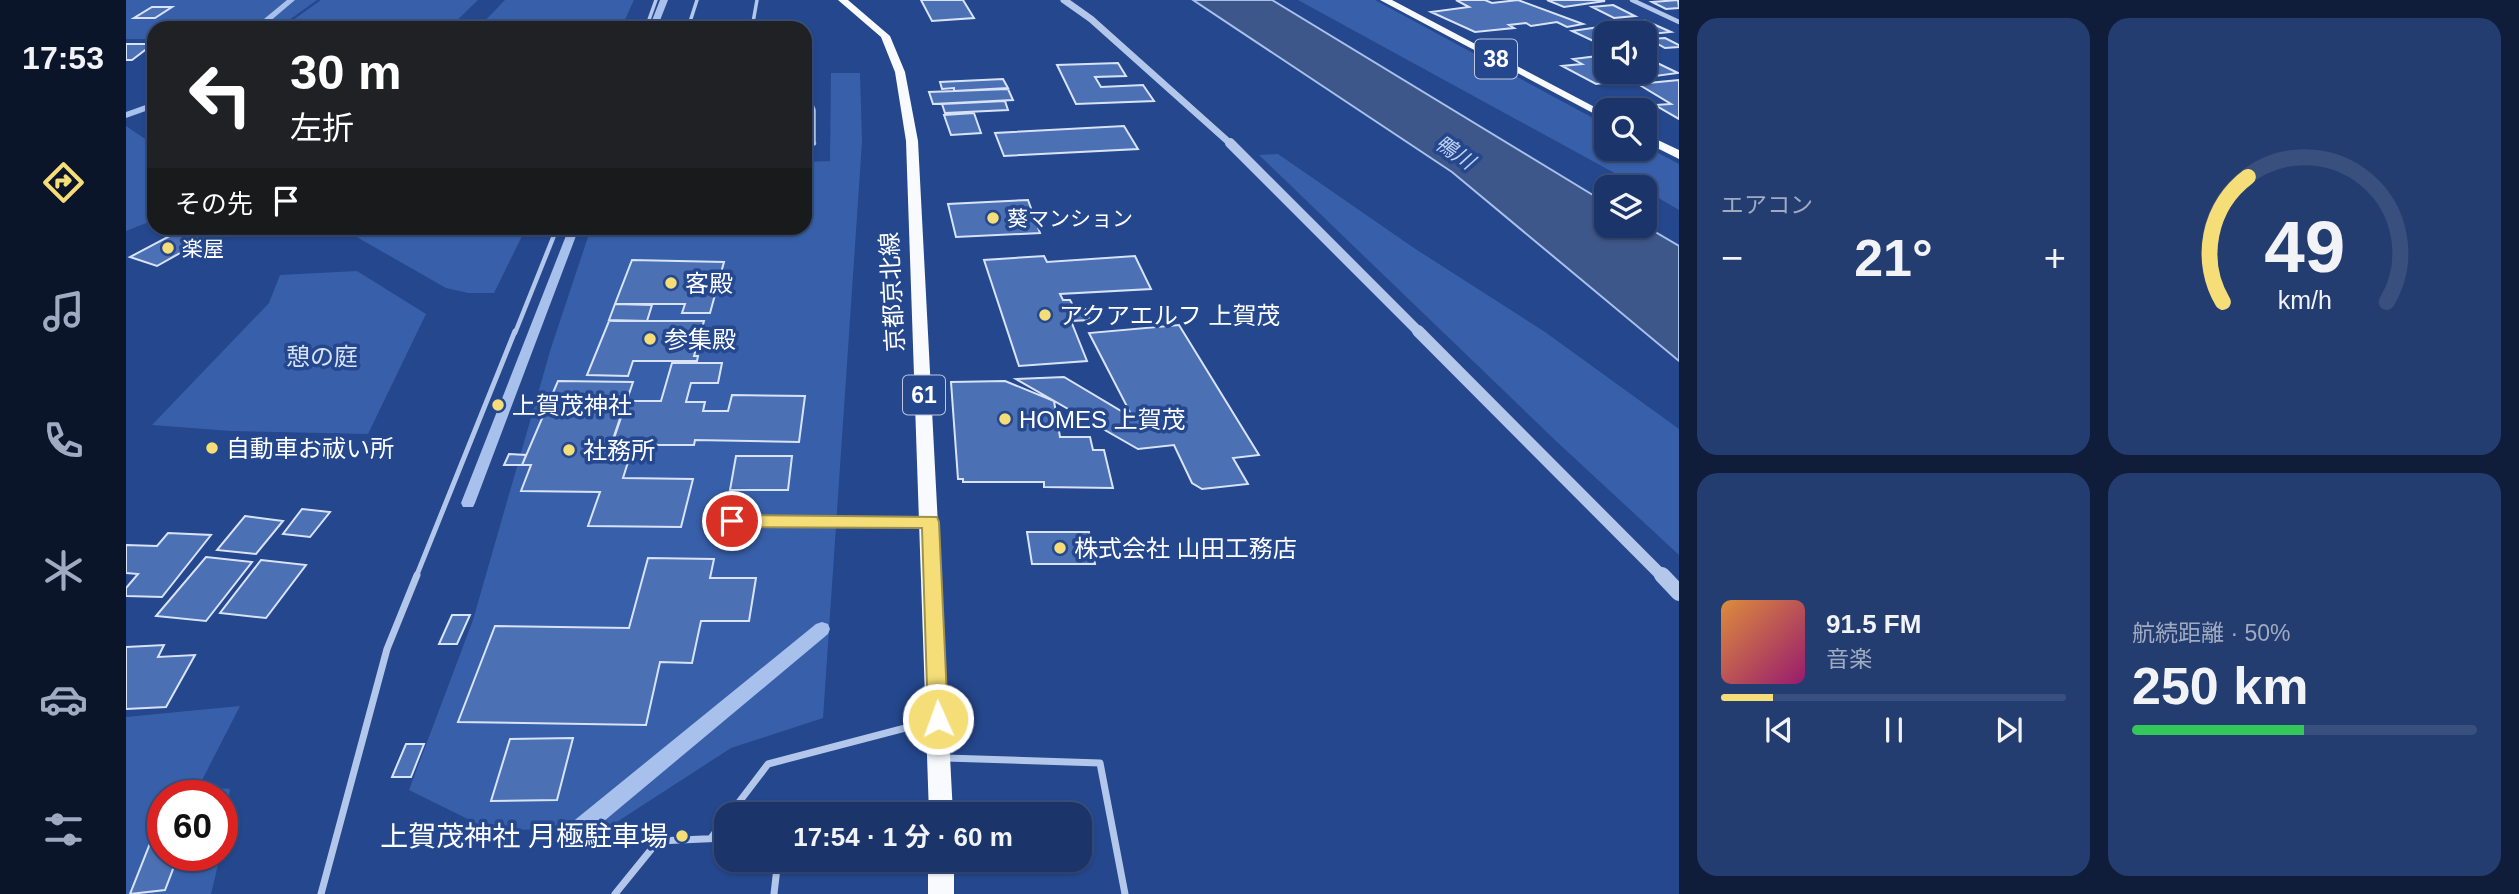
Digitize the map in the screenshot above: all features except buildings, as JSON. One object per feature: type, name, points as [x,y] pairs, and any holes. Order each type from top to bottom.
[{"type":"main road","name":"京都京北線","points":[[843,0],[885,36],[900,72],[912,141],[941,802]]},
{"type":"main road","name":"38","points":[[1385,0],[1594,111]]},
{"type":"main road","points":[[1657,143],[1679,155]]},
{"type":"main road","points":[[941,872],[941,894]]},
{"type":"street","points":[[1064,0],[1091,19],[1245,157],[1679,593]]},
{"type":"street","points":[[1632,0],[1679,22]]},
{"type":"lane","points":[[648,21],[656,0]]},
{"type":"lane","points":[[690,21],[697,0]]},
{"type":"lane","points":[[753,21],[757,0]]},
{"type":"lane","points":[[812,105],[812,144]]},
{"type":"lane","points":[[321,894],[387,649],[554,235]]},
{"type":"lane","points":[[732,521],[930,522]]},
{"type":"lane","points":[[739,802],[768,764],[938,719]]},
{"type":"lane","points":[[940,758],[1100,763],[1125,894]]},
{"type":"lane","points":[[615,894],[658,841],[711,838],[714,834]]},
{"type":"lane","points":[[774,894],[777,872]]},
{"type":"green space","points":[[126,0],[317,0],[288,21],[147,21],[147,39],[126,39]]},
{"type":"green space","points":[[321,0],[478,0],[456,21],[292,21]]},
{"type":"green space","points":[[505,0],[634,0],[624,21],[485,21]]},
{"type":"green space","points":[[1298,0],[1375,0],[1594,119],[1594,161],[1657,161],[1657,152],[1679,164],[1679,210],[1657,197],[1657,175],[1618,175]]},
{"type":"green space","points":[[831,73],[860,73],[862,142],[823,718],[731,748],[606,829],[490,830],[409,790],[473,620],[551,348],[589,235],[812,235],[812,162],[830,161]]},
{"type":"green space","points":[[126,126],[147,140],[147,223],[126,231]]},
{"type":"green space","points":[[1278,154],[1414,248],[1545,332],[1679,429],[1679,555],[1556,441],[1259,155]]},
{"type":"green space","points":[[353,235],[523,235],[494,293],[468,293],[446,288]]},
{"type":"green space","name":"憩の庭","points":[[357,271],[426,314],[368,434],[231,431],[152,425],[269,303],[280,275]]},
{"type":"green space","points":[[240,706],[202,780],[147,780],[147,871],[216,871],[211,894],[126,894],[126,717]]},
{"type":"water","name":"鴨川","points":[[1193,0],[1272,0],[1594,196],[1594,238],[1657,238],[1657,233],[1679,246],[1679,361],[1452,172]]},
{"type":"waterway","points":[[266,21],[291,0]]},
{"type":"waterway","points":[[656,21],[664,0]]},
{"type":"waterway","points":[[126,115],[147,108]]},
{"type":"waterway","points":[[468,503],[571,235]]},
{"type":"waterway","points":[[572,835],[822,629]]},
{"type":"place","name":"葵マンション","points":[[993,218]]},
{"type":"place","name":"楽屋","points":[[168,248]]},
{"type":"place","name":"客殿","points":[[671,283]]},
{"type":"place","name":"アクアエルフ 上賀茂","points":[[1045,315]]},
{"type":"place","name":"参集殿","points":[[650,339]]},
{"type":"place","name":"上賀茂神社","points":[[498,405]]},
{"type":"place","name":"HOMES 上賀茂","points":[[1005,419]]},
{"type":"place","name":"自動車お祓い所","points":[[212,448]]},
{"type":"place","name":"社務所","points":[[569,450]]},
{"type":"place","name":"株式会社 山田工務店","points":[[1060,548]]},
{"type":"place","name":"上賀茂神社 月極駐車場","points":[[682,836]]},
{"type":"route","points":[[732,521],[930,522],[938,719]]}]
